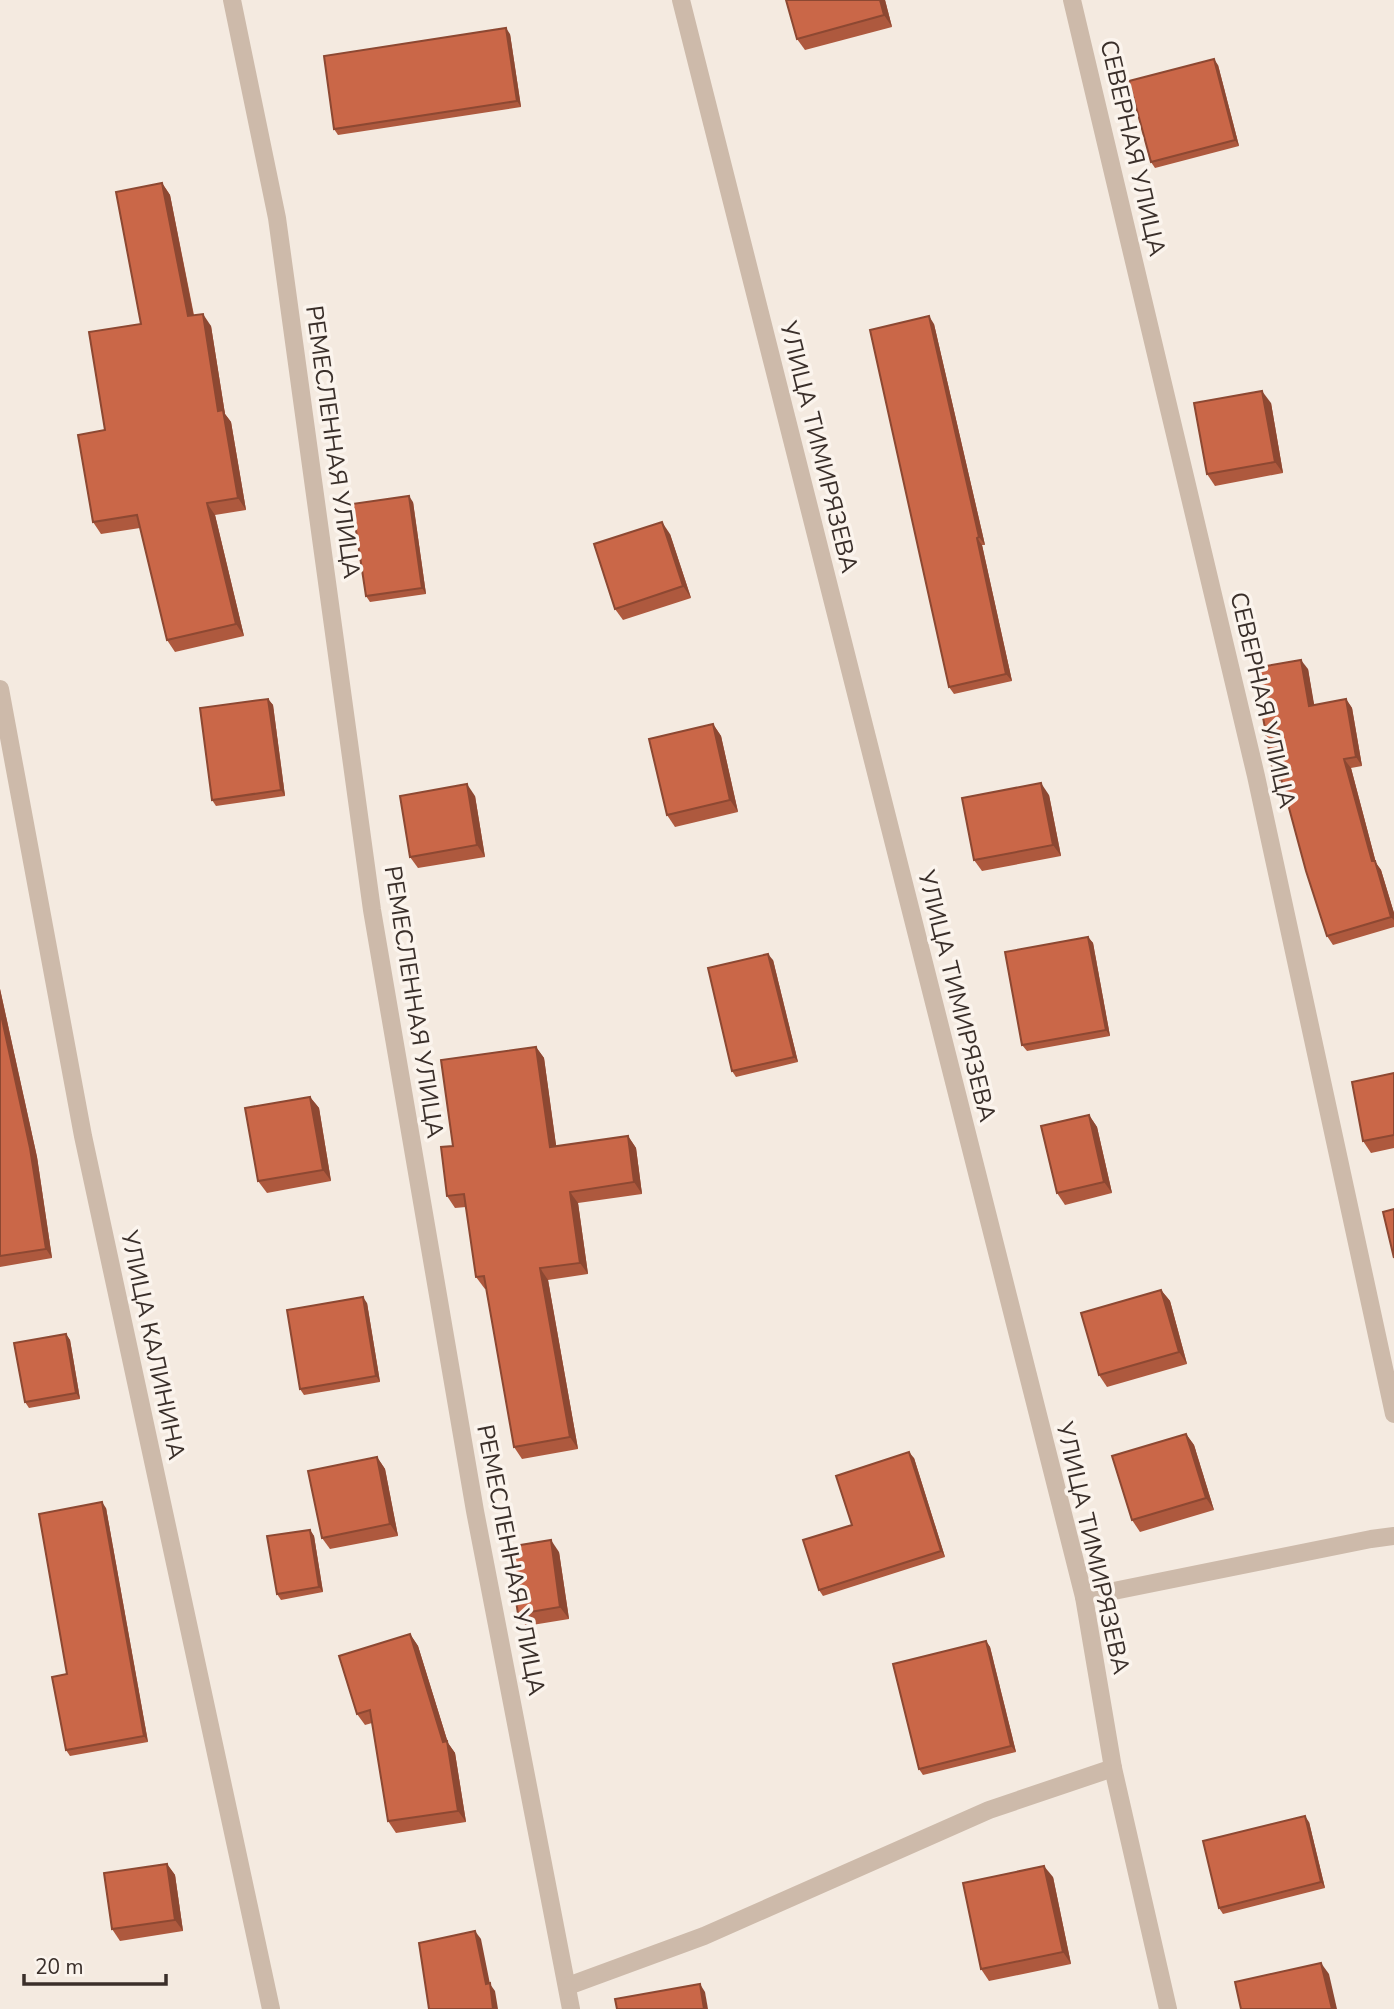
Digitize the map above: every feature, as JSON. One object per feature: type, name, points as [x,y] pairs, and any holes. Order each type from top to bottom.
[{"type":"street","name":"РЕМЕСЛЕННАЯ УЛИЦА","points":[[232,0],[278,218],[377,937],[475,1511],[571,2009]]},
{"type":"street","name":"УЛИЦА ТИМИРЯЗЕВА","points":[[681,0],[1084,1597],[1113,1768],[1168,2009]]},
{"type":"street","name":"СЕВЕРНАЯ УЛИЦА","points":[[1072,0],[1256,776],[1394,1414]]},
{"type":"street","name":"УЛИЦА КАЛИНИНА","points":[[0,689],[86,1150],[271,2009]]},
{"type":"street","points":[[1084,1597],[1394,1536]]},
{"type":"street","points":[[568,1986],[704,1936],[989,1810],[1113,1768]]},
{"type":"building","points":[[786,0],[880,0],[884,15],[797,39]]},
{"type":"building","points":[[506,28],[517,101],[334,129],[324,56]]},
{"type":"building","points":[[1214,59],[1235,140],[1151,162],[1129,81]]},
{"type":"building","points":[[162,183],[188,316],[203,314],[218,411],[223,410],[238,498],[207,503],[236,624],[167,640],[137,515],[93,522],[78,435],[105,430],[89,332],[141,324],[116,192]]},
{"type":"building","points":[[929,316],[979,537],[977,538],[1006,674],[949,687],[870,330]]},
{"type":"building","points":[[1262,391],[1275,462],[1207,474],[1194,403]]},
{"type":"building","points":[[409,496],[422,588],[366,596],[352,504]]},
{"type":"building","points":[[662,522],[683,586],[615,609],[594,544]]},
{"type":"building","points":[[1301,660],[1309,706],[1346,699],[1356,757],[1344,759],[1372,861],[1375,861],[1391,917],[1327,936],[1279,771],[1273,772],[1254,668]]},
{"type":"building","points":[[268,699],[281,790],[212,800],[200,708]]},
{"type":"building","points":[[713,724],[730,800],[667,815],[649,739]]},
{"type":"building","points":[[1041,783],[1053,845],[974,860],[962,798]]},
{"type":"building","points":[[467,784],[477,845],[410,857],[400,796]]},
{"type":"building","points":[[1088,937],[1106,1030],[1022,1045],[1005,952]]},
{"type":"building","points":[[768,954],[794,1057],[732,1071],[708,968]]},
{"type":"building","points":[[0,1010],[30,1148],[46,1249],[0,1256]]},
{"type":"building","points":[[536,1047],[550,1147],[628,1136],[634,1182],[570,1192],[580,1263],[540,1268],[570,1437],[514,1447],[484,1276],[476,1277],[464,1194],[447,1196],[441,1147],[453,1146],[441,1060]]},
{"type":"building","points":[[1394,1073],[1394,1135],[1363,1141],[1352,1082]]},
{"type":"building","points":[[310,1097],[323,1170],[258,1181],[245,1108]]},
{"type":"building","points":[[1089,1115],[1104,1182],[1057,1193],[1041,1126]]},
{"type":"building","points":[[1394,1209],[1394,1258],[1383,1212]]},
{"type":"building","points":[[1161,1290],[1179,1352],[1099,1375],[1081,1313]]},
{"type":"building","points":[[363,1297],[376,1376],[300,1389],[287,1310]]},
{"type":"building","points":[[66,1334],[76,1393],[25,1402],[14,1343]]},
{"type":"building","points":[[1186,1434],[1206,1498],[1132,1520],[1112,1456]]},
{"type":"building","points":[[909,1452],[941,1551],[819,1590],[803,1540],[852,1525],[836,1476]]},
{"type":"building","points":[[377,1457],[390,1524],[322,1538],[308,1471]]},
{"type":"building","points":[[102,1502],[144,1736],[66,1750],[52,1677],[67,1674],[39,1514]]},
{"type":"building","points":[[310,1530],[319,1587],[277,1594],[267,1536]]},
{"type":"building","points":[[551,1540],[560,1607],[518,1614],[508,1547]]},
{"type":"building","points":[[410,1634],[443,1742],[447,1741],[458,1811],[388,1821],[370,1710],[357,1714],[339,1656]]},
{"type":"building","points":[[986,1641],[1011,1746],[919,1769],[893,1664]]},
{"type":"building","points":[[1305,1816],[1321,1882],[1219,1908],[1203,1841]]},
{"type":"building","points":[[167,1864],[175,1920],[112,1929],[104,1873]]},
{"type":"building","points":[[1044,1866],[1063,1952],[981,1969],[963,1883]]},
{"type":"building","points":[[475,1931],[486,1984],[490,1983],[493,2009],[429,2009],[419,1943]]},
{"type":"building","points":[[1321,1963],[1332,2009],[1241,2009],[1235,1982]]},
{"type":"building","points":[[700,1984],[704,2009],[617,2009],[615,1999]]}]
